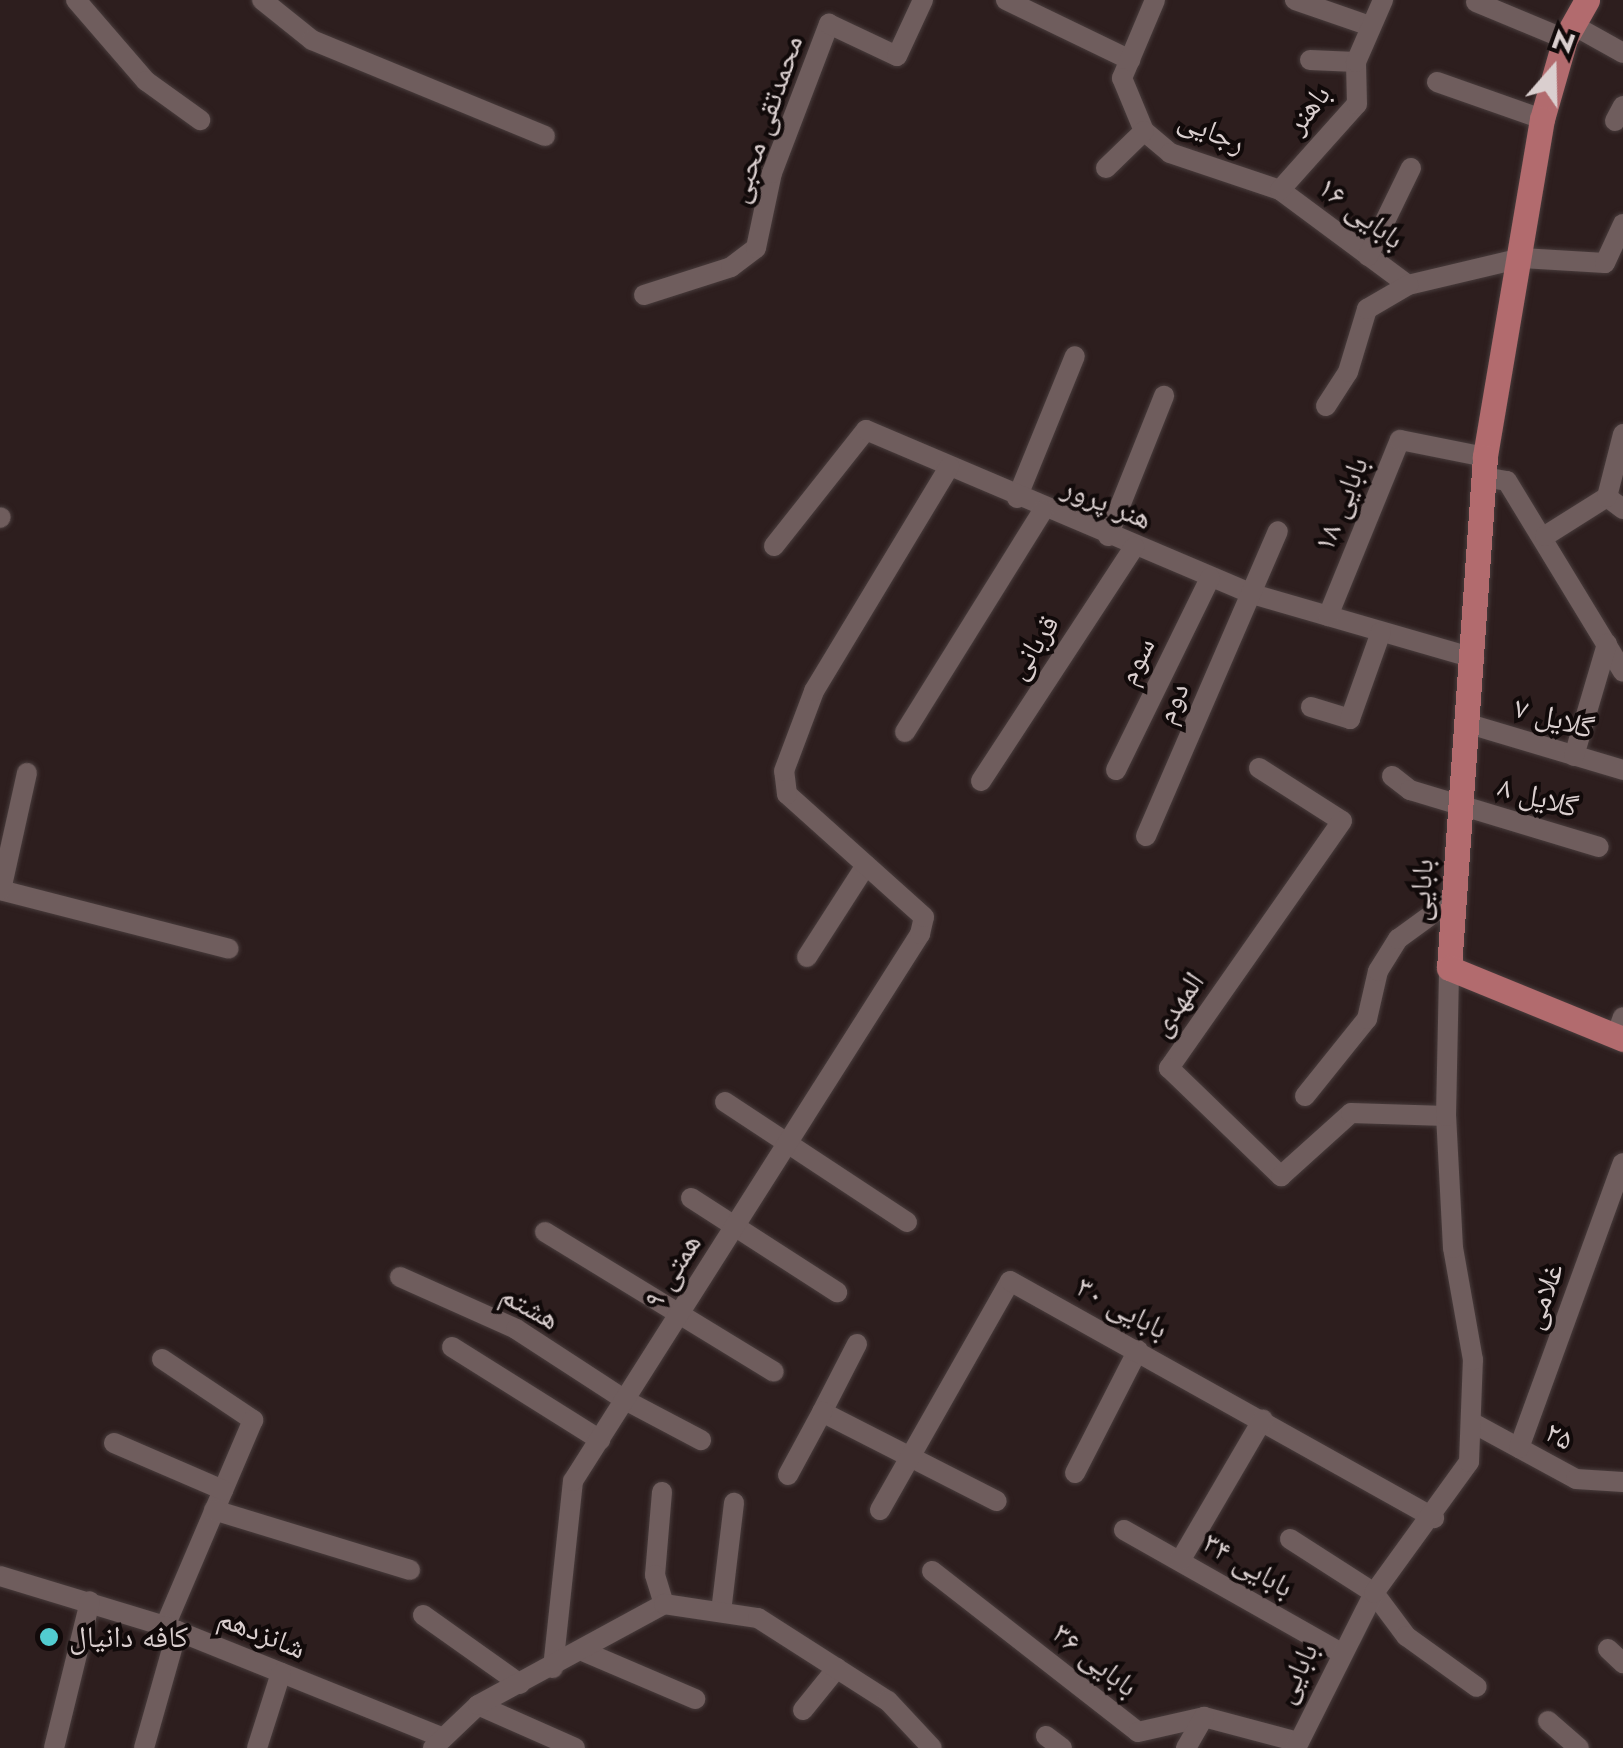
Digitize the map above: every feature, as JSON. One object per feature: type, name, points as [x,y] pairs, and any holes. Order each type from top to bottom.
[{"type":"main road","name":"بابایی","points":[[1449,968],[1485,467],[1542,119],[1569,32],[1587,0]]},
{"type":"main road","points":[[1449,968],[1621,1030]]},
{"type":"street","points":[[76,0],[146,81],[200,120]]},
{"type":"street","points":[[262,0],[312,40],[545,136]]},
{"type":"street","name":"محمدتقی محبی","points":[[644,294],[731,267],[756,248],[772,173],[829,24],[897,56],[923,0]]},
{"type":"street","points":[[1006,0],[1130,60]]},
{"type":"street","name":"رجایی","points":[[1155,0],[1122,78],[1144,132],[1170,153],[1280,190]]},
{"type":"street","points":[[1294,0],[1370,26]]},
{"type":"street","name":"باهنر","points":[[1280,190],[1357,104],[1356,62],[1384,0]]},
{"type":"street","points":[[1476,2],[1623,53]]},
{"type":"street","points":[[1310,60],[1356,62]]},
{"type":"street","points":[[1437,82],[1542,119]]},
{"type":"street","points":[[1106,168],[1144,132]]},
{"type":"street","points":[[1368,256],[1411,168]]},
{"type":"street","name":"بابایی ۱۶","points":[[1280,190],[1408,285],[1522,258],[1605,263],[1623,224]]},
{"type":"street","points":[[1326,406],[1348,372],[1367,309],[1408,285]]},
{"type":"street","points":[[1017,498],[1075,356]]},
{"type":"street","points":[[1108,536],[1164,396]]},
{"type":"street","name":"هنر پرور","points":[[774,546],[866,430],[1043,510],[1252,594],[1474,658]]},
{"type":"street","points":[[1545,536],[1615,503],[1623,434]]},
{"type":"street","name":"بابایی ۱۸","points":[[1328,616],[1400,440],[1485,467]]},
{"type":"street","points":[[807,957],[866,865],[787,794],[784,771],[814,691],[949,467]]},
{"type":"street","points":[[1485,467],[1507,481],[1545,536],[1623,672]]},
{"type":"street","points":[[905,732],[1043,510]]},
{"type":"street","name":"دوم","points":[[1146,836],[1278,531]]},
{"type":"street","name":"قربانی","points":[[981,781],[1134,546]]},
{"type":"street","name":"سوم","points":[[1116,770],[1210,578]]},
{"type":"street","points":[[1311,707],[1350,719],[1381,632]]},
{"type":"street","points":[[1574,756],[1607,644]]},
{"type":"street","name":"گلایل ۷","points":[[1468,724],[1623,770]]},
{"type":"street","name":"المهدی","points":[[1259,768],[1342,821],[1169,1068],[1281,1176],[1351,1113],[1446,1116]]},
{"type":"street","points":[[27,773],[1,890],[229,949]]},
{"type":"street","name":"گلایل ۸","points":[[1392,776],[1410,790],[1599,846]]},
{"type":"street","name":"همتی ۹","points":[[554,1668],[573,1481],[920,934],[924,917],[866,865]]},
{"type":"street","points":[[1305,1096],[1367,1020],[1378,971],[1398,938],[1452,899]]},
{"type":"street","name":"بابایی","points":[[1297,1745],[1374,1593],[1434,1518],[1470,1462],[1473,1360],[1454,1248],[1446,1116],[1449,968]]},
{"type":"street","points":[[724,1102],[907,1222]]},
{"type":"street","name":"غلامی","points":[[1519,1448],[1623,1163]]},
{"type":"street","points":[[691,1198],[837,1292]]},
{"type":"street","points":[[544,1232],[678,1318],[774,1372]]},
{"type":"street","name":"هشتم","points":[[400,1277],[516,1329],[625,1400],[701,1440]]},
{"type":"street","name":"بابایی ۳۰","points":[[880,1510],[1010,1281],[1434,1518]]},
{"type":"street","points":[[788,1475],[857,1344]]},
{"type":"street","points":[[452,1347],[600,1440]]},
{"type":"street","points":[[1075,1473],[1138,1350]]},
{"type":"street","points":[[144,1748],[171,1628],[214,1510],[253,1420],[162,1359]]},
{"type":"street","points":[[822,1412],[997,1501]]},
{"type":"street","points":[[1180,1561],[1263,1419]]},
{"type":"street","name":"۲۵","points":[[1471,1422],[1594,1485],[1623,1482]]},
{"type":"street","points":[[114,1443],[223,1490]]},
{"type":"street","points":[[662,1492],[655,1575],[664,1604]]},
{"type":"street","points":[[721,1612],[734,1503]]},
{"type":"street","points":[[214,1510],[410,1570]]},
{"type":"street","name":"بابایی ۳۴","points":[[1124,1530],[1341,1653]]},
{"type":"street","points":[[1290,1539],[1374,1593],[1406,1636],[1477,1687]]},
{"type":"street","name":"بابایی ۳۶","points":[[932,1571],[1138,1732],[1204,1717],[1297,1745]]},
{"type":"street","name":"شانزدهم","points":[[0,1576],[171,1628],[437,1743]]},
{"type":"street","points":[[54,1748],[90,1601]]},
{"type":"street","points":[[437,1743],[478,1705],[585,1652],[664,1604],[758,1618],[888,1701],[932,1748]]},
{"type":"street","points":[[423,1615],[520,1684]]},
{"type":"street","points":[[585,1652],[696,1699]]},
{"type":"street","points":[[803,1710],[837,1668]]},
{"type":"street","points":[[257,1748],[281,1673]]},
{"type":"street","points":[[478,1705],[575,1748]]},
{"type":"street","points":[[1186,1748],[1204,1717]]},
{"type":"street","points":[[1548,1721],[1579,1748]]},
{"type":"place","name":"کافه دانیال","points":[[49,1637]]}]
